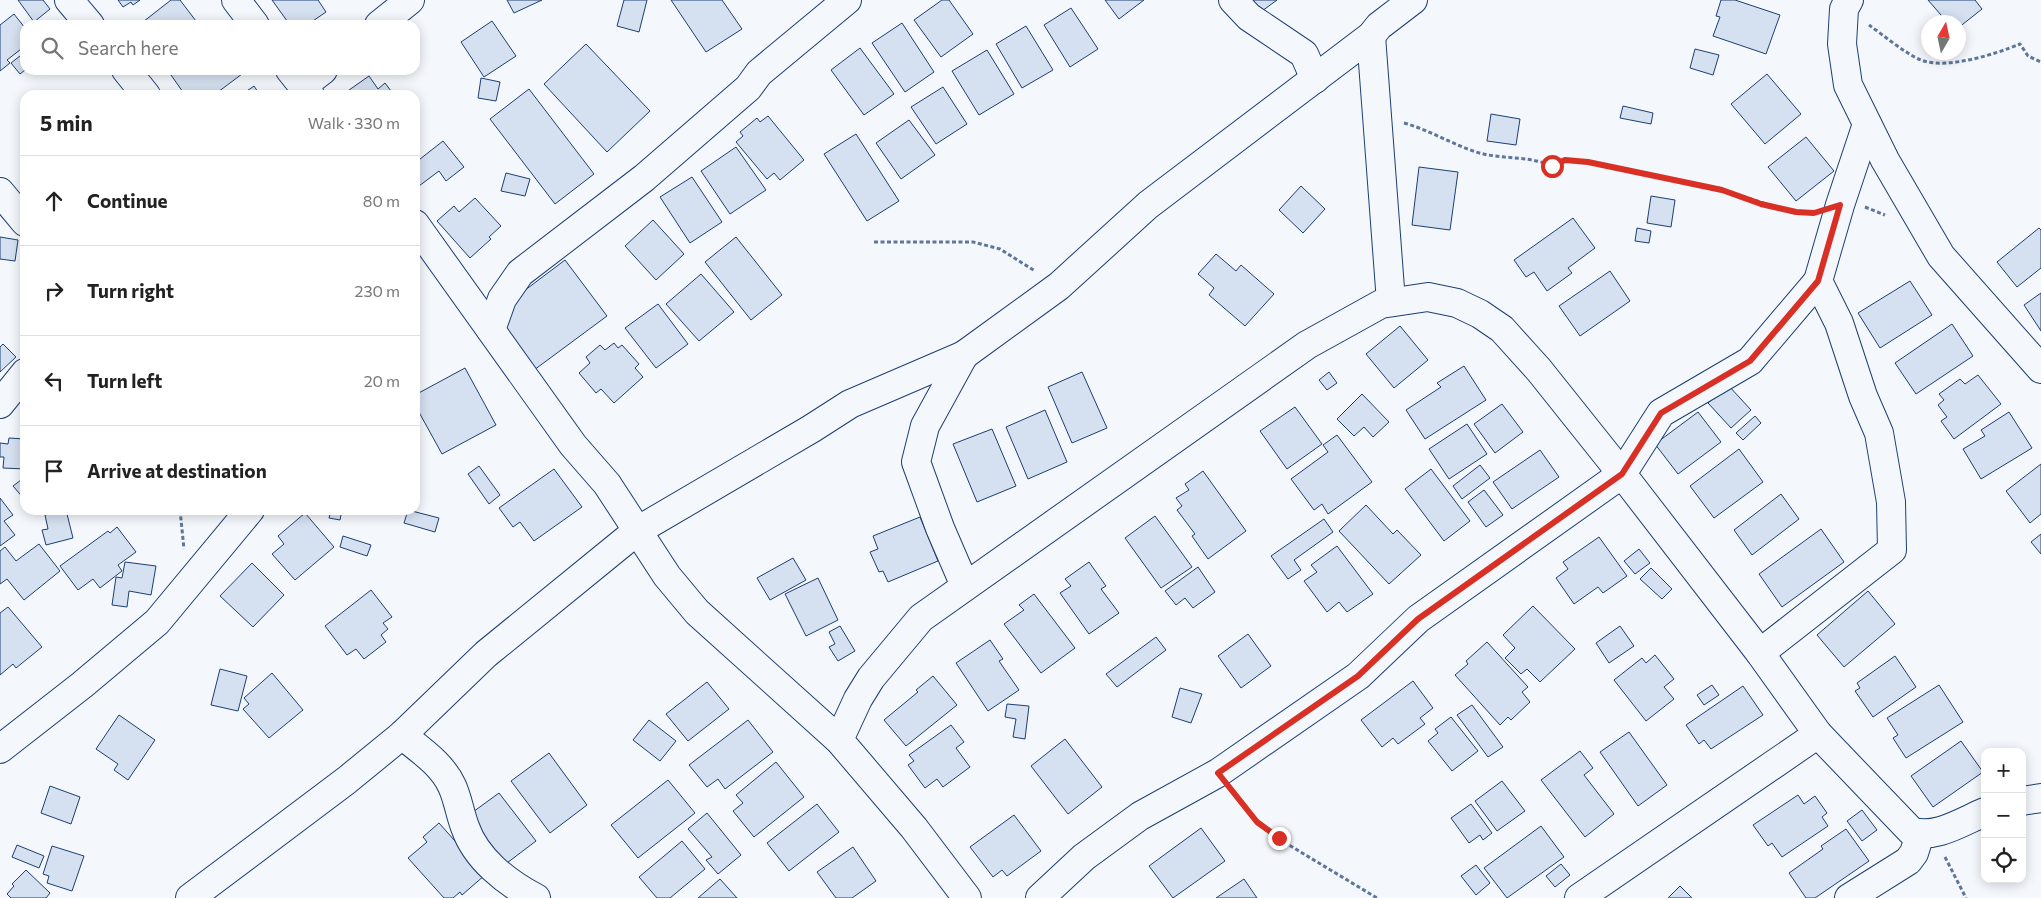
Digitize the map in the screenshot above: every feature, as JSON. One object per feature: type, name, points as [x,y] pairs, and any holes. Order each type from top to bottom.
[{"type":"street","points":[[69,0],[86,20]]},
{"type":"street","points":[[236,0],[252,20]]},
{"type":"street","points":[[385,20],[410,0]]},
{"type":"street","points":[[492,330],[502,299],[520,273],[644,178],[748,88],[759,73],[847,0]]},
{"type":"street","points":[[1233,0],[1248,17],[1304,54],[1315,79]]},
{"type":"street","points":[[190,898],[274,837],[402,734],[486,654],[637,531],[850,404],[964,355],[1059,286],[1148,205],[1372,36],[1379,26],[1413,0]]},
{"type":"street","points":[[1847,4],[1842,44],[1848,84],[1885,160],[1941,256],[2005,326],[2041,369]]},
{"type":"street","points":[[1372,36],[1375,107],[1390,302]]},
{"type":"street","points":[[130,75],[142,90]]},
{"type":"street","points":[[1040,898],[1084,857],[1140,816],[1218,773],[1358,676],[1418,619],[1622,474],[1661,413],[1750,361],[1818,281],[1840,205],[1867,124]]},
{"type":"street","points":[[0,192],[20,216]]},
{"type":"street","points":[[420,231],[573,445],[607,484],[667,576],[697,612],[838,740],[914,828],[966,898]]},
{"type":"street","points":[[1760,653],[1892,550],[1891,502],[1879,433],[1862,396],[1839,323],[1818,281]]},
{"type":"street","points":[[838,740],[858,699],[871,678],[921,618],[1307,345],[1362,313],[1390,302],[1428,297],[1457,303],[1480,314],[1502,329],[1539,370],[1622,474],[1760,653],[1818,734],[1912,831],[1926,834],[1981,813]]},
{"type":"street","points":[[964,355],[925,426],[916,462],[940,528],[965,586]]},
{"type":"street","points":[[0,404],[20,379]]},
{"type":"street","points":[[0,749],[82,685],[157,622],[246,515]]},
{"type":"street","points":[[402,734],[437,763],[452,786],[465,827],[474,846],[517,888],[536,898]]},
{"type":"street","points":[[1579,898],[1818,734]]},
{"type":"street","points":[[2026,800],[2041,798]]},
{"type":"street","points":[[1849,898],[1908,861],[1926,834]]},
{"type":"path","points":[[1847,4],[1921,60],[1948,63],[2006,50],[2020,44],[2028,56],[2041,62]]},
{"type":"path","points":[[1375,107],[1400,122],[1424,129],[1477,152],[1541,161],[1552,166],[1565,160],[1588,162],[1722,190],[1761,204],[1796,212],[1814,213],[1840,205],[1861,206],[1925,230]]},
{"type":"path","points":[[874,242],[973,242],[1000,249],[1059,286]]},
{"type":"path","points":[[1218,773],[1257,822],[1279,838],[1377,898]]},
{"type":"path","points":[[1926,834],[1966,898]]},
{"type":"building","points":[[18,0],[43,0],[50,9],[36,20],[33,20]]},
{"type":"building","points":[[118,0],[140,0],[133,5],[131,2],[123,7]]},
{"type":"building","points":[[171,0],[180,0],[195,20],[145,20]]},
{"type":"building","points":[[272,0],[318,0],[326,12],[314,20],[286,20]]},
{"type":"building","points":[[507,0],[542,0],[514,13]]},
{"type":"building","points":[[624,0],[647,0],[639,32],[617,26]]},
{"type":"building","points":[[671,0],[722,0],[742,29],[706,52]]},
{"type":"building","points":[[942,0],[949,0],[973,34],[941,57],[914,20]]},
{"type":"building","points":[[1105,0],[1144,0],[1119,19]]},
{"type":"building","points":[[1248,0],[1277,0],[1258,14]]},
{"type":"building","points":[[1721,0],[1735,0],[1780,15],[1766,54],[1713,36],[1720,17],[1716,16]]},
{"type":"building","points":[[1928,0],[1975,0],[1982,9],[1966,22],[1966,15],[1941,15]]},
{"type":"building","points":[[1071,8],[1098,49],[1070,67],[1044,25]]},
{"type":"building","points":[[14,14],[20,22],[20,50],[7,60],[10,63],[0,71],[0,25]]},
{"type":"building","points":[[492,21],[516,56],[484,77],[461,42]]},
{"type":"building","points":[[902,23],[934,72],[905,92],[872,43]]},
{"type":"building","points":[[1026,26],[1053,70],[1022,88],[996,44]]},
{"type":"building","points":[[586,44],[650,111],[607,152],[544,84]]},
{"type":"building","points":[[860,48],[894,94],[864,115],[831,70]]},
{"type":"building","points":[[1695,49],[1719,55],[1713,75],[1690,68]]},
{"type":"building","points":[[987,50],[1014,94],[979,115],[952,71]]},
{"type":"building","points":[[20,56],[20,74],[11,63]]},
{"type":"building","points":[[1767,74],[1801,114],[1765,144],[1731,104]]},
{"type":"building","points":[[171,75],[241,75],[221,90],[182,90]]},
{"type":"building","points":[[369,76],[378,89],[385,83],[390,90],[349,90]]},
{"type":"building","points":[[481,78],[500,82],[496,101],[478,98]]},
{"type":"building","points":[[254,86],[257,90],[248,90]]},
{"type":"building","points":[[943,87],[967,124],[936,144],[911,107]]},
{"type":"building","points":[[529,89],[594,174],[555,204],[490,119]]},
{"type":"building","points":[[1623,106],[1653,113],[1651,124],[1620,118]]},
{"type":"building","points":[[1491,114],[1520,119],[1516,145],[1487,141]]},
{"type":"building","points":[[768,116],[804,160],[780,180],[774,173],[767,179],[736,142],[743,136],[740,132],[757,118],[760,122]]},
{"type":"building","points":[[909,120],[935,155],[901,179],[876,143]]},
{"type":"building","points":[[856,134],[899,201],[867,221],[824,154]]},
{"type":"building","points":[[1806,137],[1834,171],[1796,201],[1768,167]]},
{"type":"building","points":[[443,141],[464,167],[446,181],[439,171],[420,185],[420,159]]},
{"type":"building","points":[[736,147],[766,190],[730,214],[701,171]]},
{"type":"building","points":[[1419,167],[1458,172],[1450,230],[1412,225]]},
{"type":"building","points":[[506,173],[530,179],[525,196],[501,191]]},
{"type":"building","points":[[692,177],[722,222],[690,243],[660,197]]},
{"type":"building","points":[[1301,186],[1325,209],[1303,233],[1279,210]]},
{"type":"building","points":[[1651,196],[1675,200],[1671,227],[1647,223]]},
{"type":"building","points":[[475,198],[501,226],[489,237],[491,239],[470,258],[437,221],[454,206],[459,212]]},
{"type":"building","points":[[1573,218],[1595,248],[1568,268],[1572,273],[1547,291],[1534,272],[1526,277],[1514,260]]},
{"type":"building","points":[[653,220],[684,254],[656,280],[625,246]]},
{"type":"building","points":[[1637,228],[1651,231],[1649,243],[1635,241]]},
{"type":"building","points":[[2039,228],[2041,230],[2041,268],[2017,287],[1997,262]]},
{"type":"building","points":[[0,237],[18,240],[15,261],[0,259]]},
{"type":"building","points":[[736,237],[782,295],[751,320],[705,262]]},
{"type":"building","points":[[1216,254],[1236,271],[1241,265],[1274,294],[1245,326],[1209,295],[1214,288],[1198,274]]},
{"type":"building","points":[[565,260],[607,316],[530,373],[488,318]]},
{"type":"building","points":[[1610,271],[1630,301],[1580,336],[1559,306]]},
{"type":"building","points":[[701,274],[734,312],[699,341],[666,304]]},
{"type":"building","points":[[1910,281],[1932,315],[1880,348],[1858,313]]},
{"type":"building","points":[[2041,293],[2041,331],[2024,305]]},
{"type":"building","points":[[658,304],[688,344],[656,368],[625,328]]},
{"type":"building","points":[[1952,324],[1973,356],[1916,394],[1895,363]]},
{"type":"building","points":[[1400,326],[1428,360],[1394,388],[1366,354]]},
{"type":"building","points":[[614,343],[618,348],[622,345],[639,364],[635,368],[643,377],[614,403],[601,389],[596,393],[579,373],[590,363],[586,357],[600,345],[605,350]]},
{"type":"building","points":[[3,344],[16,357],[0,372],[0,347]]},
{"type":"building","points":[[1464,366],[1486,400],[1425,439],[1406,410],[1441,387],[1437,383]]},
{"type":"building","points":[[465,368],[496,425],[442,454],[420,414],[420,392]]},
{"type":"building","points":[[1082,372],[1107,428],[1072,443],[1048,387]]},
{"type":"building","points":[[1329,372],[1337,383],[1327,390],[1319,380]]},
{"type":"building","points":[[1978,375],[2001,404],[1954,439],[1941,421],[1947,417],[1938,405],[1944,400],[1939,394],[1960,379],[1965,384]]},
{"type":"building","points":[[1728,385],[1751,410],[1731,428],[1708,403]]},
{"type":"building","points":[[1362,394],[1389,422],[1373,437],[1364,427],[1354,436],[1337,419]]},
{"type":"building","points":[[1502,404],[1523,432],[1495,453],[1474,424]]},
{"type":"building","points":[[1295,407],[1322,444],[1287,469],[1260,431]]},
{"type":"building","points":[[1045,410],[1067,462],[1028,479],[1006,427]]},
{"type":"building","points":[[1698,412],[1721,442],[1678,474],[1655,444]]},
{"type":"building","points":[[2009,412],[2032,448],[1981,479],[1963,449],[1985,436],[1981,430]]},
{"type":"building","points":[[1755,416],[1761,423],[1743,440],[1736,433]]},
{"type":"building","points":[[1467,424],[1487,454],[1449,479],[1429,449]]},
{"type":"building","points":[[992,429],[1016,486],[977,502],[953,444]]},
{"type":"building","points":[[1337,435],[1372,482],[1328,514],[1322,504],[1314,510],[1291,479],[1328,452],[1323,445]]},
{"type":"building","points":[[9,438],[20,439],[20,469],[3,468],[4,457],[0,457],[0,443],[8,444]]},
{"type":"building","points":[[1739,449],[1763,482],[1714,518],[1690,486]]},
{"type":"building","points":[[1540,450],[1559,477],[1512,509],[1493,482]]},
{"type":"building","points":[[2041,464],[2041,514],[2030,523],[2006,491]]},
{"type":"building","points":[[1480,465],[1490,478],[1462,499],[1453,486]]},
{"type":"building","points":[[479,466],[500,495],[489,504],[468,474]]},
{"type":"building","points":[[554,469],[582,507],[534,541],[520,522],[513,527],[499,508]]},
{"type":"building","points":[[1431,469],[1470,521],[1444,541],[1405,489]]},
{"type":"building","points":[[1203,471],[1246,531],[1208,559],[1192,536],[1195,534],[1177,510],[1182,506],[1176,498],[1189,490],[1185,484]]},
{"type":"building","points":[[20,481],[20,494],[13,486]]},
{"type":"building","points":[[1484,490],[1503,515],[1486,527],[1468,502]]},
{"type":"building","points":[[1781,494],[1799,519],[1752,555],[1734,530]]},
{"type":"building","points":[[0,498],[13,515],[4,521],[15,535],[0,546]]},
{"type":"building","points":[[1366,505],[1393,534],[1397,530],[1421,555],[1389,584],[1339,531]]},
{"type":"building","points":[[420,513],[439,518],[435,532],[404,523],[406,515],[420,515]]},
{"type":"building","points":[[45,515],[67,515],[73,538],[46,545],[42,530],[48,529]]},
{"type":"building","points":[[303,515],[307,515],[334,547],[295,580],[272,554],[284,544],[278,536]]},
{"type":"building","points":[[330,515],[341,515],[340,520],[329,518]]},
{"type":"building","points":[[1155,516],[1192,567],[1161,588],[1125,538]]},
{"type":"building","points":[[920,517],[938,561],[888,582],[883,571],[879,572],[870,552],[878,549],[873,536]]},
{"type":"building","points":[[1324,519],[1333,532],[1294,560],[1301,570],[1288,579],[1271,556]]},
{"type":"building","points":[[117,527],[136,552],[118,565],[122,571],[100,588],[93,579],[78,590],[60,566],[108,531],[110,533]]},
{"type":"building","points":[[1821,529],[1844,562],[1782,607],[1759,574]]},
{"type":"building","points":[[2041,534],[2041,554],[2031,542]]},
{"type":"building","points":[[343,536],[371,545],[367,556],[340,547]]},
{"type":"building","points":[[1599,537],[1627,576],[1603,593],[1598,587],[1574,604],[1556,578],[1568,569],[1563,562]]},
{"type":"building","points":[[39,544],[60,571],[24,600],[7,579],[0,584],[0,551],[5,547],[16,561]]},
{"type":"building","points":[[1337,546],[1373,594],[1347,612],[1339,602],[1327,612],[1304,581],[1317,572],[1311,565]]},
{"type":"building","points":[[1639,549],[1650,563],[1635,574],[1624,561]]},
{"type":"building","points":[[793,558],[806,580],[770,600],[757,578]]},
{"type":"building","points":[[125,562],[156,566],[151,595],[129,591],[127,607],[112,605],[116,577],[122,578]]},
{"type":"building","points":[[1089,562],[1106,586],[1101,589],[1119,613],[1089,634],[1060,593],[1071,586],[1065,579]]},
{"type":"building","points":[[252,563],[284,595],[253,627],[220,596]]},
{"type":"building","points":[[1198,567],[1215,592],[1193,608],[1185,598],[1176,605],[1165,591]]},
{"type":"building","points":[[1651,568],[1672,589],[1662,599],[1640,579]]},
{"type":"building","points":[[818,578],[838,620],[806,636],[785,594]]},
{"type":"building","points":[[371,590],[392,617],[383,623],[388,629],[381,635],[386,642],[364,659],[356,649],[347,655],[325,626]]},
{"type":"building","points":[[1868,591],[1895,624],[1844,667],[1817,635]]},
{"type":"building","points":[[1034,594],[1075,648],[1041,673],[1004,624],[1024,610],[1019,605]]},
{"type":"building","points":[[1533,606],[1575,649],[1540,682],[1527,669],[1521,674],[1505,658],[1515,648],[1503,635]]},
{"type":"building","points":[[8,607],[42,647],[16,668],[13,664],[0,675],[0,613]]},
{"type":"building","points":[[840,626],[855,651],[838,661],[829,647],[835,644],[829,632]]},
{"type":"building","points":[[1620,626],[1634,646],[1609,663],[1596,643]]},
{"type":"building","points":[[1248,634],[1271,666],[1241,688],[1218,656]]},
{"type":"building","points":[[1156,637],[1166,650],[1117,687],[1106,674]]},
{"type":"building","points":[[990,640],[1003,659],[999,661],[1019,690],[988,711],[956,663]]},
{"type":"building","points":[[1487,642],[1528,687],[1522,692],[1530,702],[1511,720],[1508,717],[1500,725],[1455,675],[1468,664],[1466,661]]},
{"type":"building","points":[[1655,655],[1674,679],[1664,687],[1674,699],[1646,721],[1614,680],[1642,658],[1646,663]]},
{"type":"building","points":[[1895,656],[1916,687],[1873,717],[1855,691],[1860,688],[1857,683]]},
{"type":"building","points":[[220,669],[247,676],[238,711],[211,705]]},
{"type":"building","points":[[272,673],[303,710],[269,738],[243,709],[249,704],[244,698]]},
{"type":"building","points":[[933,676],[957,705],[906,746],[884,720],[918,692],[916,690]]},
{"type":"building","points":[[1413,681],[1433,708],[1420,718],[1425,724],[1398,744],[1393,738],[1382,747],[1361,720]]},
{"type":"building","points":[[707,682],[729,709],[688,741],[666,714]]},
{"type":"building","points":[[1712,685],[1719,695],[1704,705],[1697,695]]},
{"type":"building","points":[[1939,685],[1963,722],[1906,758],[1893,738],[1898,735],[1887,718]]},
{"type":"building","points":[[1743,686],[1763,715],[1711,749],[1704,740],[1699,744],[1686,725]]},
{"type":"building","points":[[1180,688],[1202,694],[1191,723],[1172,717]]},
{"type":"building","points":[[1007,704],[1029,706],[1025,739],[1013,737],[1016,719],[1005,717]]},
{"type":"building","points":[[1472,705],[1503,747],[1488,757],[1457,715]]},
{"type":"building","points":[[119,715],[155,740],[128,780],[114,770],[118,764],[96,749]]},
{"type":"building","points":[[1451,717],[1478,751],[1452,771],[1428,741],[1438,733],[1435,729]]},
{"type":"building","points":[[649,720],[676,741],[660,761],[633,740]]},
{"type":"building","points":[[748,720],[773,752],[725,789],[718,779],[707,787],[689,765]]},
{"type":"building","points":[[951,725],[964,742],[956,748],[970,767],[943,787],[937,779],[925,788],[908,765],[914,761],[909,755]]},
{"type":"building","points":[[1629,732],[1667,785],[1638,806],[1600,752]]},
{"type":"building","points":[[1065,739],[1102,787],[1068,814],[1031,766]]},
{"type":"building","points":[[1961,741],[1981,769],[1981,773],[1933,807],[1911,776]]},
{"type":"building","points":[[1580,751],[1593,768],[1584,775],[1614,814],[1585,837],[1541,780]]},
{"type":"building","points":[[549,753],[587,805],[550,833],[511,781]]},
{"type":"building","points":[[776,762],[804,797],[754,837],[733,811],[743,803],[736,795]]},
{"type":"building","points":[[668,780],[695,813],[638,858],[611,825]]},
{"type":"building","points":[[1502,781],[1525,811],[1497,831],[1475,801]]},
{"type":"building","points":[[50,786],[80,797],[71,824],[41,813]]},
{"type":"building","points":[[499,793],[536,841],[503,866],[466,817]]},
{"type":"building","points":[[1798,795],[1804,804],[1815,796],[1827,813],[1822,817],[1828,826],[1782,857],[1772,843],[1768,846],[1753,825]]},
{"type":"building","points":[[817,804],[839,832],[789,871],[767,843]]},
{"type":"building","points":[[1471,804],[1492,833],[1483,840],[1480,835],[1469,843],[1451,818]]},
{"type":"building","points":[[1862,810],[1877,830],[1862,841],[1847,821]]},
{"type":"building","points":[[707,813],[741,855],[718,874],[706,860],[712,857],[688,829]]},
{"type":"building","points":[[1014,815],[1041,851],[1007,876],[1002,870],[993,877],[970,847]]},
{"type":"building","points":[[439,823],[485,875],[462,895],[460,892],[453,898],[444,898],[408,858],[427,842],[423,837]]},
{"type":"building","points":[[1541,826],[1564,857],[1507,898],[1484,868]]},
{"type":"building","points":[[1201,828],[1225,861],[1173,898],[1149,866]]},
{"type":"building","points":[[1846,829],[1869,861],[1815,898],[1806,898],[1789,873],[1823,849],[1821,846]]},
{"type":"building","points":[[682,841],[705,869],[670,898],[657,898],[639,877]]},
{"type":"building","points":[[17,845],[44,856],[39,868],[12,857]]},
{"type":"building","points":[[52,846],[84,856],[72,891],[47,883],[49,876],[43,874]]},
{"type":"building","points":[[853,847],[876,881],[852,898],[836,898],[817,872]]},
{"type":"building","points":[[1561,864],[1570,875],[1555,887],[1546,876]]},
{"type":"building","points":[[1476,865],[1490,883],[1476,895],[1461,876]]},
{"type":"building","points":[[26,870],[50,893],[46,898],[11,898],[7,894],[14,886],[12,884]]},
{"type":"building","points":[[720,879],[737,898],[698,898]]},
{"type":"building","points":[[1244,879],[1257,898],[1216,898]]},
{"type":"building","points":[[1680,886],[1692,898],[1668,898]]},
{"type":"route","points":[[1279,838],[1257,822],[1218,773],[1358,676],[1418,619],[1622,474],[1661,413],[1750,361],[1818,281],[1840,205],[1814,213],[1796,212],[1761,204],[1722,190],[1588,162],[1565,160],[1552,166]]}]
